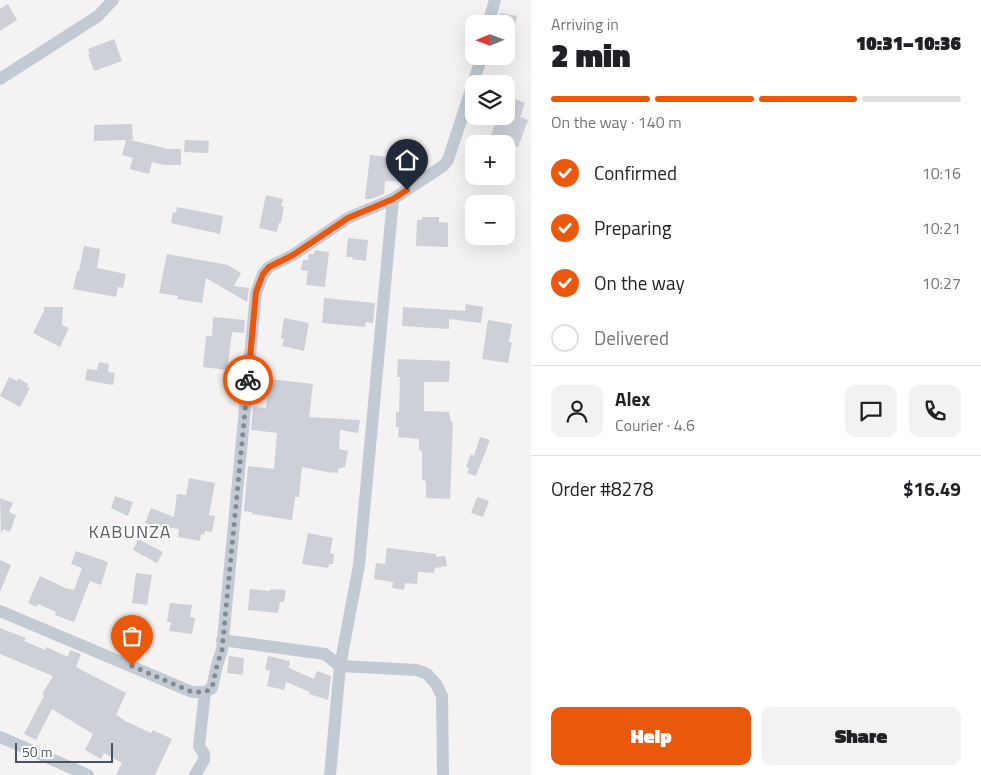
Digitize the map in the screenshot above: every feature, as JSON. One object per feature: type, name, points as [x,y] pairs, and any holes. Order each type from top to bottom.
[{"type":"street","points":[[98,16],[106,0]]},
{"type":"street","points":[[0,79],[98,16],[112,0]]},
{"type":"street","points":[[491,15],[495,0]]},
{"type":"street","points":[[0,611],[192,692],[205,692],[212,688],[222,650],[256,292],[263,274],[269,267],[293,255],[348,218],[393,199],[436,172],[448,160],[479,65]]},
{"type":"street","points":[[330,775],[340,666],[359,565],[393,199]]},
{"type":"street","points":[[222,640],[325,654],[340,666],[417,670],[427,674],[436,684],[442,696],[443,775]]},
{"type":"street","points":[[196,775],[204,760],[204,754],[200,746],[205,692]]},
{"type":"street","points":[[0,737],[88,775]]},
{"type":"building","points":[[8,4],[17,20],[0,31],[0,9]]},
{"type":"building","points":[[114,39],[122,61],[94,71],[88,49]]},
{"type":"building","points":[[515,99],[525,103],[520,117],[528,120],[518,147],[515,146],[515,135],[491,135],[495,125],[515,125]]},
{"type":"building","points":[[132,124],[133,140],[130,140],[169,149],[181,149],[181,165],[164,165],[152,162],[149,174],[130,169],[133,158],[122,155],[126,140],[94,141],[94,125]]},
{"type":"building","points":[[185,140],[209,141],[208,153],[184,152]]},
{"type":"building","points":[[370,155],[388,157],[387,166],[411,167],[411,178],[405,182],[385,181],[384,194],[371,199],[365,199]]},
{"type":"building","points":[[266,195],[283,199],[281,206],[284,207],[277,232],[259,228]]},
{"type":"building","points":[[177,207],[223,216],[220,234],[171,223],[173,212],[176,213]]},
{"type":"building","points":[[422,217],[439,217],[439,222],[448,223],[448,247],[416,246],[417,220],[422,220]]},
{"type":"building","points":[[348,238],[368,240],[366,261],[346,257]]},
{"type":"building","points":[[84,246],[100,249],[97,268],[126,274],[123,288],[118,287],[116,297],[73,289]]},
{"type":"building","points":[[315,250],[329,252],[325,287],[306,285],[308,271],[301,270],[303,260],[308,260],[309,254],[314,254]]},
{"type":"building","points":[[167,254],[228,265],[241,273],[234,286],[249,288],[247,302],[206,278],[202,303],[177,299],[178,296],[159,293]]},
{"type":"building","points":[[324,298],[375,303],[373,323],[366,322],[365,327],[322,323]]},
{"type":"building","points":[[466,304],[483,307],[481,323],[449,319],[449,329],[402,326],[403,307],[465,311]]},
{"type":"building","points":[[44,307],[63,307],[62,325],[69,328],[60,347],[33,333],[44,311]]},
{"type":"building","points":[[213,317],[245,320],[244,333],[232,332],[227,370],[203,367],[206,336],[212,336]]},
{"type":"building","points":[[284,318],[309,323],[304,351],[282,346],[284,339],[281,338]]},
{"type":"building","points":[[488,320],[512,324],[509,342],[512,343],[508,363],[482,359]]},
{"type":"building","points":[[398,359],[450,361],[449,382],[424,382],[424,411],[449,412],[451,422],[453,422],[450,499],[426,498],[426,481],[422,480],[422,451],[419,450],[419,439],[398,437],[399,427],[396,427],[396,412],[399,412],[400,377],[397,377]]},
{"type":"building","points":[[99,362],[109,364],[108,372],[115,373],[113,385],[85,380],[87,369],[97,370]]},
{"type":"building","points":[[9,377],[17,381],[18,378],[28,384],[27,387],[30,388],[20,407],[0,396]]},
{"type":"building","points":[[269,379],[313,384],[309,417],[360,420],[358,433],[340,430],[339,449],[348,451],[345,467],[338,469],[338,473],[302,467],[299,497],[295,497],[292,520],[244,511],[248,466],[274,469],[277,433],[251,430],[253,407],[266,408]]},
{"type":"building","points":[[480,437],[490,440],[476,476],[467,473],[469,468],[466,467],[471,454],[474,456]]},
{"type":"building","points":[[189,478],[215,483],[209,515],[215,516],[212,532],[205,531],[204,535],[201,534],[200,541],[178,537],[179,529],[160,526],[159,529],[145,523],[151,508],[174,517],[177,494],[186,495]]},
{"type":"building","points":[[115,496],[133,502],[128,516],[111,508]]},
{"type":"building","points":[[477,497],[489,501],[483,517],[471,513]]},
{"type":"building","points":[[0,498],[13,503],[9,512],[16,515],[10,532],[3,529],[1,534]]},
{"type":"building","points":[[308,533],[333,538],[330,553],[334,554],[333,564],[329,564],[328,568],[302,564]]},
{"type":"building","points":[[138,539],[163,552],[157,563],[133,550]]},
{"type":"building","points":[[387,548],[436,554],[436,557],[445,556],[447,566],[435,568],[434,573],[418,572],[417,584],[405,583],[404,590],[392,588],[393,582],[374,579],[376,563],[385,564]]},
{"type":"building","points":[[76,551],[108,562],[101,585],[90,581],[74,622],[55,615],[56,612],[38,604],[36,607],[28,603],[40,576],[65,588],[74,590],[82,568],[71,564]]},
{"type":"building","points":[[0,560],[11,565],[0,592]]},
{"type":"building","points":[[136,573],[152,575],[147,605],[132,603]]},
{"type":"building","points":[[250,589],[286,590],[284,602],[280,602],[278,613],[248,610]]},
{"type":"building","points":[[170,603],[192,605],[190,617],[195,618],[192,634],[169,631],[171,622],[167,622]]},
{"type":"building","points":[[0,628],[26,638],[24,641],[45,650],[46,647],[68,657],[70,650],[81,654],[76,667],[126,693],[116,715],[151,733],[153,730],[172,739],[155,775],[116,775],[122,763],[104,753],[101,759],[85,750],[93,734],[52,709],[36,740],[24,734],[44,696],[42,694],[53,676],[0,654]]},
{"type":"building","points":[[229,656],[244,658],[243,675],[227,673]]},
{"type":"building","points":[[268,656],[290,661],[289,668],[314,679],[317,671],[331,676],[328,700],[309,694],[310,692],[286,682],[284,690],[267,686],[270,671],[265,669]]},
{"type":"way so far","points":[[132,666],[192,692],[205,692],[212,688],[222,650],[248,380]]},
{"type":"district","name":"KABUNZA","points":[[130,532]]},
{"type":"route","points":[[248,380],[256,292],[263,274],[269,267],[293,255],[348,218],[393,199],[407,190]]}]
